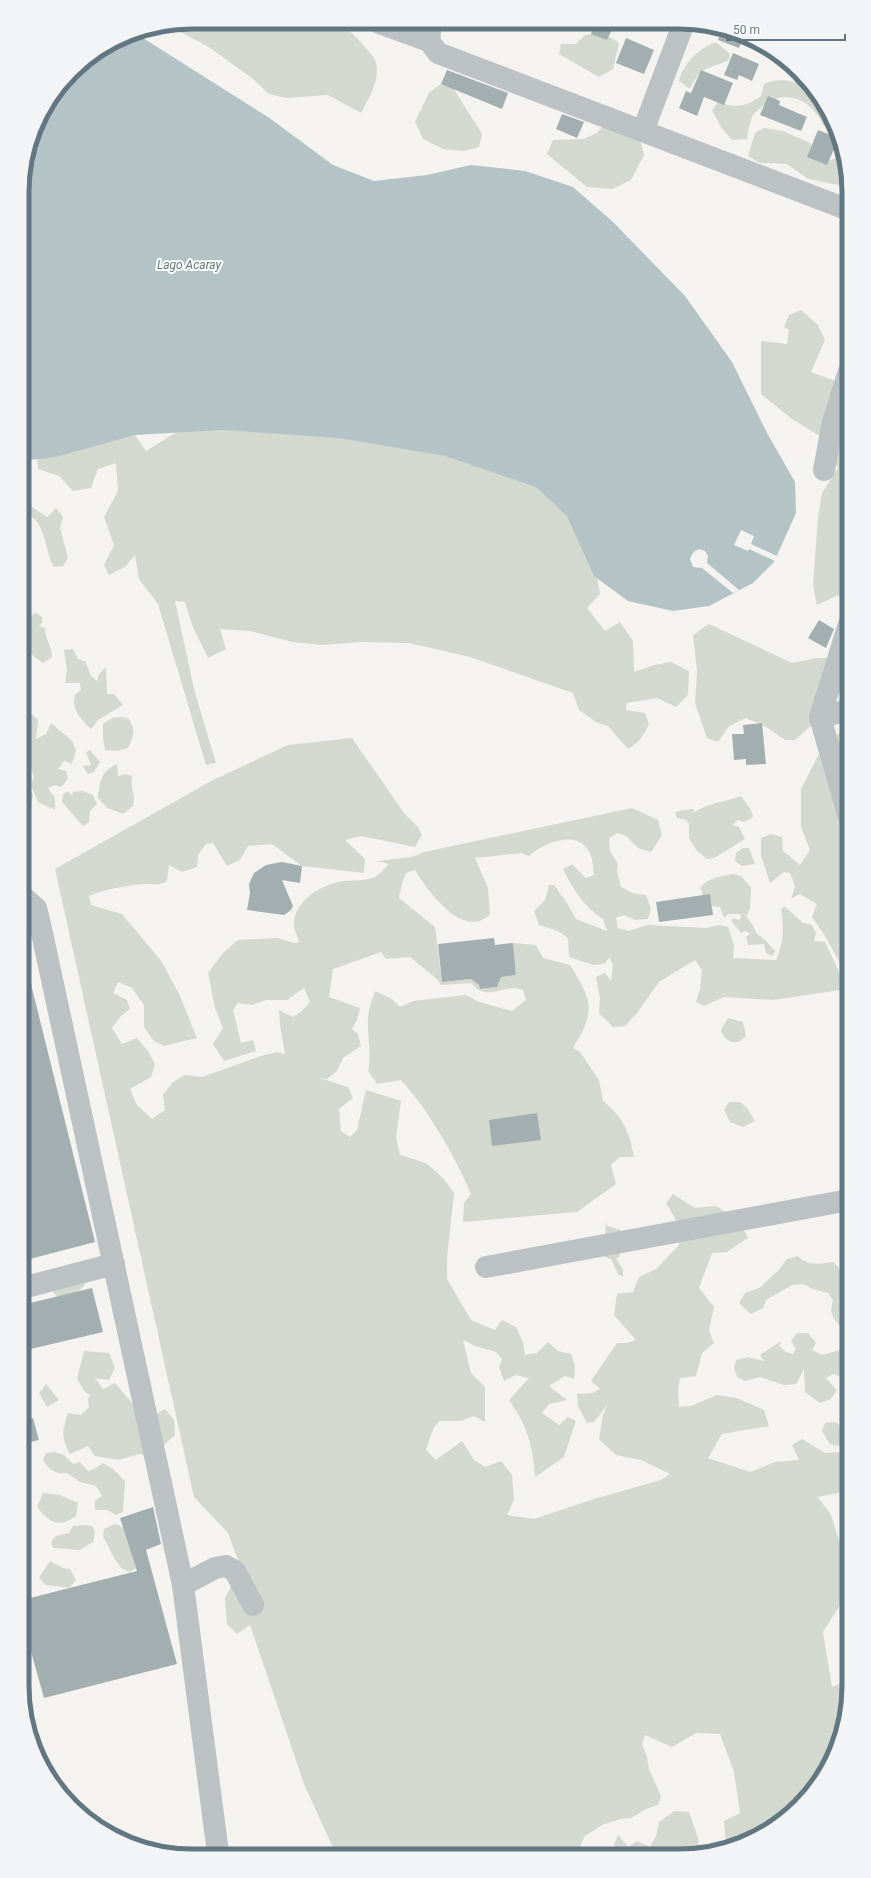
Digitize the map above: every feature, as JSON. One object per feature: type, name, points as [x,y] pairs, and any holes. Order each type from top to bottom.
[{"type":"street","points":[[413,29],[430,32],[438,53],[842,207]]},
{"type":"street","points":[[643,131],[681,29]]},
{"type":"street","points":[[824,470],[833,422],[842,393]]},
{"type":"street","points":[[842,646],[820,717],[842,793]]},
{"type":"street","points":[[820,717],[842,712]]},
{"type":"street","points":[[29,902],[36,908],[40,924],[183,1585],[217,1849]]},
{"type":"street","points":[[486,1267],[842,1201]]},
{"type":"street","points":[[29,1286],[114,1264]]},
{"type":"street","points":[[183,1585],[215,1568],[226,1566],[235,1571],[253,1605]]},
{"type":"shaded area","points":[[176,29],[348,29],[375,60],[377,67],[376,80],[368,101],[361,113],[328,95],[286,98],[269,94],[253,79],[209,47]]},
{"type":"shaded area","points":[[594,33],[610,37],[619,43],[613,69],[599,77],[559,54],[561,44],[576,44],[584,36]]},
{"type":"shaded area","points":[[716,42],[730,54],[729,60],[702,71],[690,89],[679,81],[684,69],[693,57],[704,48]]},
{"type":"shaded area","points":[[786,80],[802,84],[815,101],[829,128],[823,125],[818,116],[805,103],[798,99],[781,97],[772,100],[761,107],[754,114],[750,122],[747,139],[732,140],[721,127],[712,110],[718,102],[735,106],[756,100],[761,96],[764,84],[770,82]]},
{"type":"shaded area","points":[[442,83],[456,87],[455,91],[482,134],[479,147],[463,151],[443,149],[423,139],[415,122],[429,93]]},
{"type":"shaded area","points":[[612,115],[638,131],[644,155],[631,180],[612,189],[587,187],[547,154],[553,140],[584,139],[597,133]]},
{"type":"shaded area","points":[[764,128],[783,131],[810,143],[816,156],[822,163],[838,157],[842,186],[808,179],[787,164],[760,163],[748,156],[755,133]]},
{"type":"shaded area","points":[[801,310],[818,325],[825,340],[811,372],[842,383],[842,595],[817,605],[813,586],[818,517],[822,493],[838,468],[823,438],[792,419],[761,394],[761,341],[787,344],[789,330],[784,327],[789,315]]},
{"type":"shaded area","points":[[290,414],[545,483],[593,554],[600,594],[587,608],[605,631],[620,622],[633,641],[634,672],[654,665],[671,662],[689,671],[688,695],[676,707],[657,698],[627,703],[626,710],[645,713],[649,724],[641,738],[628,749],[608,726],[596,722],[579,710],[573,693],[470,657],[409,643],[361,642],[322,645],[292,642],[250,631],[220,629],[226,649],[208,658],[192,625],[185,602],[175,601],[195,693],[216,763],[206,765],[158,604],[139,579],[135,555],[125,567],[109,575],[104,565],[114,545],[104,517],[118,491],[116,463],[98,469],[91,488],[73,491],[59,476],[38,469],[36,449],[135,435],[146,451],[175,433],[219,420]]},
{"type":"shaded area","points":[[29,496],[32,507],[47,517],[56,508],[63,517],[60,528],[68,558],[63,566],[54,567],[40,526],[31,517],[29,519]]},
{"type":"shaded area","points":[[36,613],[42,617],[42,623],[39,626],[45,628],[52,653],[52,657],[43,663],[32,655],[29,648],[29,616]]},
{"type":"shaded area","points":[[709,624],[792,663],[816,658],[829,658],[812,725],[795,740],[785,740],[766,727],[746,718],[729,726],[718,742],[707,738],[695,703],[697,672],[693,635]]},
{"type":"shaded area","points":[[73,649],[78,659],[85,661],[91,676],[97,681],[99,674],[106,667],[107,694],[114,694],[123,705],[98,720],[91,729],[80,718],[74,705],[75,695],[81,690],[80,683],[65,683],[67,670],[64,650]]},
{"type":"shaded area","points":[[29,711],[38,720],[36,739],[46,734],[51,723],[72,741],[76,750],[72,764],[64,761],[58,769],[66,771],[68,779],[61,787],[55,785],[48,788],[55,798],[55,810],[38,802],[31,785],[34,777],[29,764]]},
{"type":"shaded area","points":[[112,718],[128,718],[131,722],[133,729],[132,740],[128,748],[117,751],[105,750],[103,724]]},
{"type":"shaded area","points":[[842,731],[842,966],[825,936],[812,917],[817,904],[800,894],[791,899],[795,886],[790,873],[784,872],[770,883],[761,856],[761,838],[771,834],[782,837],[783,851],[800,865],[810,850],[801,827],[801,789],[823,746]]},
{"type":"shaded area","points":[[352,738],[404,813],[418,827],[422,835],[415,847],[361,836],[345,840],[365,859],[364,873],[302,866],[272,844],[248,846],[240,860],[227,866],[213,843],[206,844],[198,855],[197,867],[182,872],[169,865],[167,881],[164,883],[117,888],[102,891],[89,896],[91,905],[122,914],[162,962],[180,996],[197,1038],[164,1046],[153,1040],[144,1027],[144,1005],[132,988],[118,982],[113,993],[127,1000],[130,1009],[121,1016],[112,1028],[122,1044],[137,1038],[148,1051],[155,1064],[151,1077],[130,1089],[137,1105],[152,1119],[165,1110],[163,1095],[173,1082],[185,1075],[202,1077],[261,1056],[277,1052],[285,1054],[279,1010],[293,1017],[302,1011],[310,1002],[304,988],[287,1000],[266,1000],[252,1005],[238,1003],[233,1010],[241,1043],[253,1040],[256,1051],[224,1061],[213,1044],[223,1028],[215,1008],[208,973],[223,953],[238,940],[277,938],[294,943],[299,942],[294,927],[298,909],[303,902],[310,895],[327,885],[336,882],[364,880],[375,877],[389,864],[378,861],[412,857],[424,852],[632,808],[658,820],[662,835],[651,852],[638,848],[626,836],[618,833],[609,838],[610,851],[618,864],[617,871],[621,887],[633,893],[646,895],[651,909],[648,919],[635,920],[624,915],[616,918],[618,928],[629,931],[647,925],[706,928],[719,925],[728,927],[734,945],[733,958],[776,960],[782,942],[783,923],[781,910],[784,906],[803,923],[811,924],[816,933],[814,941],[825,942],[842,978],[841,990],[773,1000],[724,997],[704,1006],[696,1002],[700,989],[702,970],[695,960],[659,982],[637,1013],[625,1026],[613,1027],[599,1013],[600,998],[596,977],[605,973],[611,981],[613,966],[610,957],[604,964],[593,965],[569,957],[568,938],[558,931],[539,925],[534,911],[545,900],[549,885],[554,885],[576,919],[607,931],[603,919],[590,909],[580,897],[563,869],[572,864],[586,878],[594,875],[591,856],[586,847],[579,842],[562,840],[544,846],[529,856],[521,853],[475,858],[488,888],[490,915],[479,921],[470,922],[460,919],[451,913],[433,896],[415,870],[406,873],[399,898],[435,927],[442,982],[471,979],[479,985],[480,989],[497,987],[501,977],[516,975],[513,943],[536,945],[543,958],[570,965],[583,988],[589,1006],[585,1024],[573,1048],[580,1052],[599,1080],[603,1101],[621,1119],[628,1133],[634,1157],[620,1157],[611,1165],[616,1184],[577,1212],[463,1222],[464,1203],[471,1194],[440,1134],[422,1106],[401,1080],[377,1084],[368,1071],[370,1055],[368,1014],[370,1004],[375,991],[392,999],[400,1007],[413,1001],[466,995],[479,1002],[512,1011],[526,1000],[523,990],[509,988],[484,992],[471,983],[441,985],[438,980],[410,957],[386,959],[381,952],[333,969],[329,997],[360,1008],[357,1020],[352,1029],[358,1034],[361,1046],[343,1058],[337,1071],[327,1079],[320,1078],[348,1087],[353,1098],[339,1109],[341,1131],[350,1137],[357,1130],[366,1090],[401,1101],[396,1137],[400,1155],[426,1163],[443,1178],[454,1193],[447,1258],[447,1279],[471,1320],[495,1330],[502,1320],[516,1327],[523,1343],[525,1355],[537,1353],[548,1342],[558,1351],[571,1354],[575,1366],[574,1379],[565,1376],[549,1386],[567,1400],[549,1404],[542,1413],[559,1425],[568,1417],[576,1421],[564,1457],[535,1477],[531,1445],[525,1427],[509,1400],[529,1378],[516,1375],[504,1381],[499,1367],[502,1359],[496,1352],[475,1346],[463,1340],[471,1373],[485,1387],[485,1422],[474,1416],[461,1421],[439,1421],[433,1429],[426,1450],[436,1460],[462,1441],[474,1460],[485,1467],[501,1461],[512,1475],[514,1500],[507,1515],[534,1519],[594,1499],[661,1480],[670,1474],[641,1460],[616,1455],[599,1439],[603,1415],[608,1404],[594,1422],[587,1423],[578,1406],[577,1394],[593,1393],[600,1389],[591,1381],[617,1343],[627,1343],[636,1340],[614,1315],[617,1294],[633,1292],[639,1277],[656,1269],[679,1245],[680,1227],[666,1203],[673,1194],[695,1208],[716,1206],[737,1218],[748,1238],[727,1252],[712,1253],[699,1288],[714,1307],[709,1330],[714,1343],[702,1353],[696,1376],[680,1378],[678,1391],[679,1407],[691,1406],[717,1395],[737,1398],[764,1410],[769,1426],[722,1434],[708,1458],[750,1472],[775,1462],[799,1460],[792,1445],[802,1439],[825,1453],[842,1452],[842,1492],[818,1497],[831,1515],[842,1550],[842,1602],[823,1632],[832,1687],[842,1682],[842,1697],[839,1718],[830,1749],[815,1777],[802,1794],[787,1809],[770,1822],[742,1837],[726,1842],[724,1821],[740,1813],[734,1772],[720,1734],[696,1733],[672,1747],[645,1735],[642,1744],[647,1757],[649,1769],[661,1796],[658,1805],[646,1809],[631,1818],[620,1819],[602,1825],[585,1836],[579,1849],[334,1849],[304,1784],[250,1625],[237,1634],[227,1624],[225,1598],[241,1568],[228,1533],[194,1497],[55,869],[213,780],[288,745]]},
{"type":"shaded area","points":[[90,750],[100,762],[94,772],[88,774],[83,766],[91,765],[86,752]]},
{"type":"shaded area","points":[[117,764],[118,776],[126,774],[132,776],[134,798],[133,806],[123,814],[108,808],[98,798],[99,787],[104,774],[107,770]]},
{"type":"shaded area","points":[[29,788],[33,795],[31,806],[29,806]]},
{"type":"shaded area","points":[[68,791],[72,796],[73,792],[83,791],[93,795],[97,804],[90,811],[89,822],[83,826],[62,802],[63,794]]},
{"type":"shaded area","points":[[741,796],[751,810],[753,817],[744,822],[738,820],[732,825],[739,827],[745,839],[714,858],[707,859],[697,851],[689,838],[689,824],[686,820],[677,818],[675,812],[694,809],[693,813],[704,807]]},
{"type":"shaded area","points":[[743,848],[749,848],[755,864],[742,866],[735,861],[736,853]]},
{"type":"shaded area","points":[[733,874],[741,876],[751,888],[750,908],[747,916],[743,913],[753,925],[756,933],[775,951],[772,956],[766,953],[764,944],[748,945],[746,937],[750,933],[745,931],[741,933],[732,922],[732,918],[739,920],[741,918],[740,914],[728,914],[724,918],[720,907],[712,906],[710,895],[703,895],[700,888],[703,884],[715,878]]},
{"type":"shaded area","points":[[728,1018],[743,1022],[746,1036],[739,1042],[731,1042],[724,1037],[721,1030]]},
{"type":"shaded area","points":[[729,1102],[740,1102],[747,1108],[755,1121],[743,1127],[730,1122],[724,1110]]},
{"type":"shaded area","points":[[606,1222],[607,1226],[621,1230],[620,1254],[619,1257],[616,1258],[623,1270],[623,1277],[618,1274],[611,1259],[605,1257],[601,1253],[605,1241]]},
{"type":"shaded area","points":[[798,1256],[810,1263],[819,1264],[834,1262],[839,1268],[842,1278],[842,1329],[832,1315],[831,1311],[833,1300],[828,1293],[813,1289],[803,1284],[792,1285],[766,1300],[763,1308],[751,1314],[739,1303],[745,1293],[759,1288],[778,1271],[787,1259]]},
{"type":"shaded area","points":[[83,1277],[85,1285],[71,1295],[60,1298],[54,1294],[53,1288]]},
{"type":"shaded area","points":[[797,1333],[808,1333],[816,1343],[812,1350],[822,1355],[840,1350],[842,1352],[842,1377],[833,1374],[826,1378],[837,1390],[831,1399],[820,1403],[805,1392],[804,1369],[796,1384],[784,1385],[760,1377],[745,1381],[737,1377],[734,1368],[736,1360],[748,1357],[764,1361],[760,1355],[781,1341],[779,1346],[786,1352],[793,1354],[796,1349],[791,1341]]},
{"type":"shaded area","points":[[84,1351],[109,1353],[115,1368],[109,1380],[95,1378],[103,1389],[115,1383],[138,1410],[149,1418],[165,1409],[174,1420],[175,1435],[151,1457],[139,1454],[119,1460],[95,1456],[88,1446],[70,1454],[63,1434],[68,1413],[81,1415],[89,1407],[88,1399],[90,1395],[85,1392],[77,1379]]},
{"type":"shaded area","points":[[46,1384],[59,1400],[47,1407],[39,1393]]},
{"type":"shaded area","points":[[835,1422],[842,1426],[842,1445],[839,1446],[830,1444],[822,1431],[825,1423]]},
{"type":"shaded area","points":[[55,1452],[64,1455],[73,1464],[80,1462],[88,1471],[103,1463],[113,1469],[125,1481],[123,1512],[116,1515],[107,1510],[95,1510],[95,1501],[102,1496],[96,1486],[80,1482],[67,1473],[56,1472],[50,1469],[45,1463],[43,1460],[46,1453]]},
{"type":"shaded area","points":[[43,1493],[60,1495],[78,1503],[76,1516],[70,1520],[59,1523],[50,1520],[37,1507]]},
{"type":"shaded area","points":[[115,1524],[127,1532],[136,1554],[132,1555],[136,1568],[130,1572],[121,1568],[103,1536],[104,1529]]},
{"type":"shaded area","points":[[73,1526],[92,1526],[95,1532],[93,1542],[80,1550],[53,1548],[51,1542],[56,1536],[69,1533]]},
{"type":"shaded area","points":[[50,1561],[63,1568],[70,1569],[76,1580],[69,1588],[46,1585],[39,1578]]},
{"type":"shaded area","points":[[674,1811],[689,1812],[698,1838],[699,1848],[612,1849],[618,1835],[628,1847],[637,1841],[650,1847],[656,1836],[659,1822]]},
{"type":"water","name":"Lago Acaray","points":[[142,37],[268,117],[333,165],[374,181],[427,175],[471,165],[525,171],[573,187],[613,222],[685,296],[732,362],[767,433],[795,482],[796,513],[774,562],[753,583],[709,606],[673,611],[628,601],[594,576],[567,516],[536,487],[445,456],[339,438],[223,430],[135,435],[56,457],[29,460],[29,181],[32,160],[41,129],[56,101],[69,84],[84,69],[101,56],[129,41]]},
{"type":"pier","points":[[741,530],[754,536],[751,544],[777,556],[775,561],[749,549],[748,551],[734,545]]},
{"type":"pier","points":[[699,549],[705,551],[708,556],[707,563],[739,590],[733,593],[702,568],[693,567],[690,559],[692,554]]},
{"type":"building","points":[[593,29],[612,29],[607,40],[591,34]]},
{"type":"building","points":[[720,35],[742,41],[739,48],[718,40]]},
{"type":"building","points":[[626,38],[654,50],[644,74],[616,63]]},
{"type":"building","points":[[733,53],[759,64],[752,81],[739,75],[737,80],[724,75]]},
{"type":"building","points":[[447,70],[508,93],[502,109],[441,84]]},
{"type":"building","points":[[701,70],[733,83],[724,105],[704,97],[697,116],[679,108],[686,91],[691,93]]},
{"type":"building","points":[[768,96],[780,101],[779,105],[807,117],[801,131],[760,115]]},
{"type":"building","points":[[562,114],[584,122],[577,138],[556,129]]},
{"type":"building","points":[[818,130],[832,135],[835,147],[827,165],[807,157]]},
{"type":"building","points":[[819,620],[834,629],[826,648],[808,638]]},
{"type":"building","points":[[762,723],[766,764],[746,765],[746,759],[734,760],[732,734],[744,734],[743,725]]},
{"type":"building","points":[[282,862],[302,866],[300,883],[282,880],[293,906],[291,910],[284,915],[247,910],[250,893],[249,884],[254,873],[266,865]]},
{"type":"building","points":[[710,894],[713,915],[659,922],[656,902]]},
{"type":"building","points":[[494,938],[495,945],[513,943],[516,975],[501,977],[497,987],[480,989],[479,985],[471,979],[442,982],[438,944]]},
{"type":"building","points":[[29,976],[95,1242],[29,1259]]},
{"type":"building","points":[[537,1113],[541,1140],[492,1146],[489,1120]]},
{"type":"building","points":[[92,1288],[103,1332],[29,1349],[29,1303]]},
{"type":"building","points":[[33,1418],[39,1440],[29,1442],[29,1419]]},
{"type":"building","points":[[153,1507],[161,1544],[146,1550],[177,1664],[44,1698],[29,1644],[29,1598],[137,1571],[120,1518]]}]
